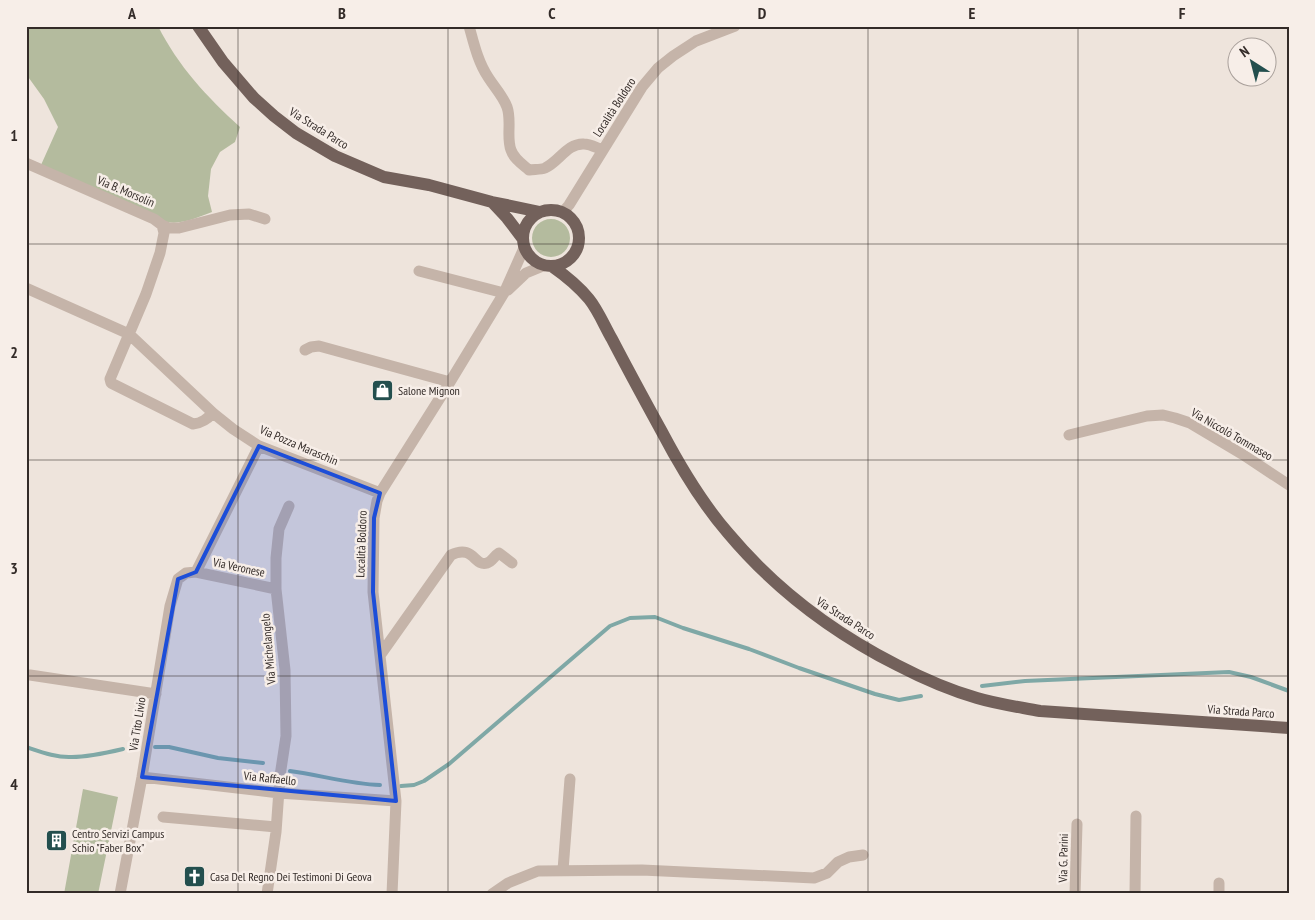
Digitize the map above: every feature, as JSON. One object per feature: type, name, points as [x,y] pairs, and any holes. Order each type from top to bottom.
[{"type":"main road","name":"Via Strada Parco","points":[[198,26],[223,62],[254,98],[296,133],[327,152],[384,177],[429,185],[492,202],[540,212]]},
{"type":"main road","points":[[492,202],[507,218],[528,256],[535,262],[548,266],[562,265],[576,254],[580,236],[572,218],[563,212],[548,210],[540,212],[527,223],[523,244]]},
{"type":"main road","name":"Via Strada Parco","points":[[548,266],[567,277],[591,300],[675,457],[708,508],[732,538],[790,596],[847,637],[903,668],[944,686],[977,698],[1010,706],[1040,711],[1289,728]]},
{"type":"street","points":[[469,26],[479,60],[488,77],[500,93],[507,108],[510,125],[510,149],[518,161],[529,170],[543,169],[555,162],[574,146],[584,144],[602,150]]},
{"type":"street","name":"Località Boldoro","points":[[563,212],[642,87],[658,68],[696,41],[735,26]]},
{"type":"street","name":"Via B. Morsolin","points":[[26,163],[154,219],[162,225],[164,234],[160,253],[129,334]]},
{"type":"street","points":[[162,225],[168,228],[179,228],[230,214],[249,214],[265,219]]},
{"type":"street","name":"Località Boldoro","points":[[392,894],[395,796],[374,592],[373,548],[374,518],[377,501],[380,493],[504,293],[523,244]]},
{"type":"street","name":"Località Boldoro","points":[[504,293],[526,273],[548,266]]},
{"type":"street","points":[[419,271],[504,293]]},
{"type":"street","name":"Via Pozza Maraschin","points":[[26,288],[129,334],[213,413],[259,446],[380,493]]},
{"type":"street","points":[[129,334],[110,380],[111,383],[193,424],[199,424],[213,413]]},
{"type":"street","points":[[305,350],[319,346],[450,382]]},
{"type":"street","name":"Via Niccolò Tommaseo","points":[[1069,435],[1147,416],[1169,416],[1190,423],[1289,485]]},
{"type":"street","points":[[196,572],[259,446]]},
{"type":"street","name":"Via Michelangelo","points":[[267,894],[286,736],[285,670],[276,589],[276,558],[277,540],[288,506]]},
{"type":"street","points":[[380,654],[451,555],[458,551],[465,551],[481,563],[486,564],[499,553],[512,563]]},
{"type":"street","name":"Via Veronese","points":[[196,572],[276,589]]},
{"type":"street","name":"Via Tito Livio","points":[[120,894],[142,777],[170,606],[178,579],[186,573],[196,572]]},
{"type":"street","points":[[30,675],[156,694]]},
{"type":"street","name":"Via Raffaello","points":[[142,777],[279,793],[395,796]]},
{"type":"street","points":[[563,870],[570,779]]},
{"type":"street","points":[[1135,894],[1136,816]]},
{"type":"street","points":[[163,817],[276,827]]},
{"type":"street","name":"Via G. Parini","points":[[1076,894],[1077,824]]},
{"type":"street","points":[[492,894],[508,883],[538,871],[642,870],[814,878],[827,873],[838,862],[850,857],[863,855]]},
{"type":"highlighted area","points":[[259,446],[380,493],[374,518],[373,592],[396,801],[142,777],[178,579],[196,572]]},
{"type":"green space","points":[[26,26],[158,26],[184,68],[216,104],[240,127],[235,142],[220,152],[211,169],[208,196],[212,212],[184,221],[167,222],[41,165],[58,127],[44,99],[26,74]]},
{"type":"green space","points":[[551,219],[565,224],[570,238],[565,252],[551,257],[537,252],[532,238],[537,224]]},
{"type":"green space","points":[[83,789],[118,797],[98,894],[64,894]]},
{"type":"waterway","points":[[401,786],[414,785],[424,781],[449,764],[610,626],[630,618],[655,617],[875,694],[899,700],[921,696]]},
{"type":"waterway","points":[[982,686],[1025,681],[1229,672],[1251,677],[1289,691]]},
{"type":"waterway","points":[[26,747],[61,757],[91,756],[123,749]]},
{"type":"waterway","points":[[155,747],[169,747],[218,758],[263,763]]},
{"type":"waterway","points":[[290,771],[380,785]]},
{"type":"place","name":"Salone Mignon","points":[[382,390]]},
{"type":"place","name":"Centro Servizi Campus Schio \"Faber Box\"","points":[[56,840]]},
{"type":"place","name":"Casa Del Regno Dei Testimoni Di Geova","points":[[194,876]]}]
